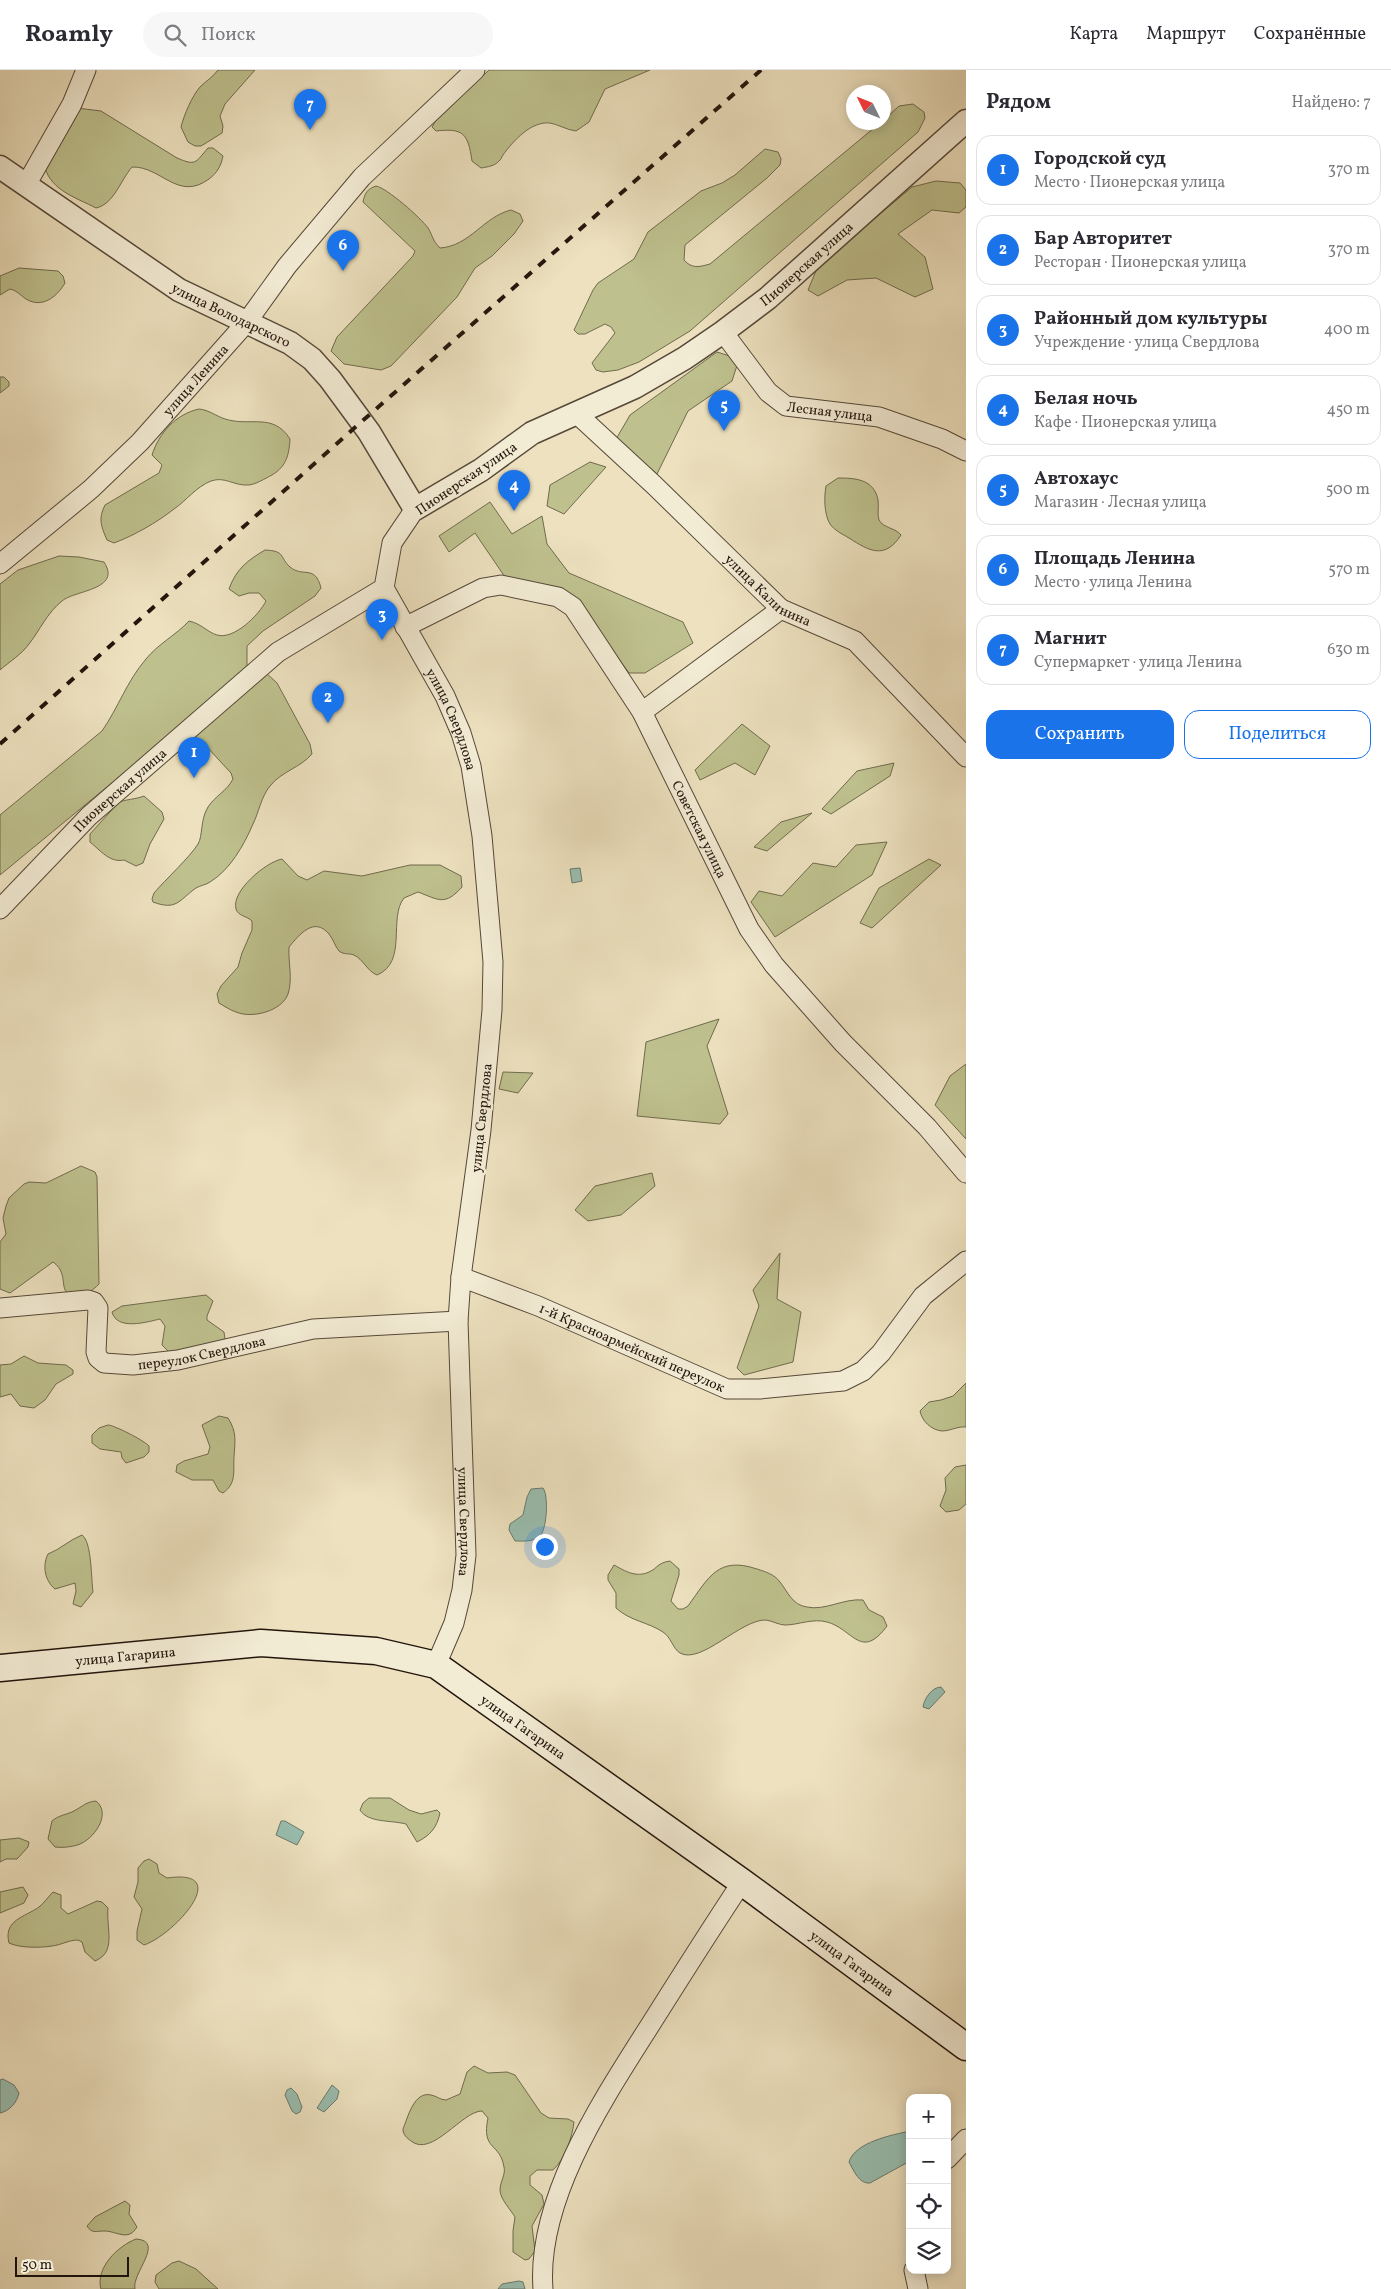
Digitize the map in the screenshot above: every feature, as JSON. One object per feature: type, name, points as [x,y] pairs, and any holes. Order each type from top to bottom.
[{"type":"main road","name":"улица Гагарина","points":[[0,1668],[261,1643],[376,1651],[436,1665],[742,1882],[966,2047]]},
{"type":"street","points":[[26,185],[72,104],[86,70]]},
{"type":"street","name":"улица Ленина","points":[[0,564],[91,489],[140,442],[246,323],[287,266],[362,176],[475,70]]},
{"type":"street","name":"Пионерская улица","points":[[0,909],[90,816],[278,652],[384,588],[392,544],[415,509],[480,470],[532,434],[635,387],[685,358],[723,332],[768,298],[966,121]]},
{"type":"street","name":"улица Володарского","points":[[1,170],[26,185],[179,290],[290,343],[312,359],[330,379],[369,432],[415,509]]},
{"type":"street","name":"Лесная улица","points":[[723,332],[768,392],[786,406],[879,417],[942,438],[966,451]]},
{"type":"street","name":"улица Калинина","points":[[576,413],[654,485],[781,609],[855,641],[966,758]]},
{"type":"street","name":"Советская улица","points":[[405,627],[483,588],[502,585],[558,597],[573,607],[642,712],[749,929],[774,965],[842,1043],[927,1128],[966,1172]]},
{"type":"street","name":"улица Свердлова","points":[[384,588],[444,696],[461,733],[471,766],[482,836],[493,962],[492,1010],[481,1130],[461,1277],[458,1321],[466,1555],[462,1590],[454,1623],[436,1665]]},
{"type":"street","points":[[642,712],[781,609]]},
{"type":"street","name":"1-й Красноармейский переулок","points":[[461,1277],[538,1306],[727,1389],[760,1389],[842,1381],[863,1370],[880,1353],[923,1296],[966,1261]]},
{"type":"street","name":"переулок Свердлова","points":[[0,1308],[88,1300],[94,1302],[98,1308],[96,1352],[98,1358],[104,1363],[133,1365],[178,1360],[313,1328],[458,1321]]},
{"type":"street","points":[[543,2289],[545,2246],[557,2193],[607,2093],[742,1882]]},
{"type":"street","points":[[951,2155],[966,2139]]},
{"type":"street","points":[[915,2274],[918,2289]]},
{"type":"green space","points":[[218,70],[255,70],[225,104],[220,116],[223,126],[222,133],[201,146],[195,146],[188,142],[181,127],[182,122],[197,91]]},
{"type":"green space","points":[[489,70],[650,70],[605,89],[589,122],[576,131],[550,123],[536,125],[517,138],[497,163],[481,168],[472,161],[466,138],[463,134],[452,130],[436,131],[432,127]]},
{"type":"green space","points":[[913,104],[924,112],[925,118],[918,132],[690,331],[639,362],[618,370],[603,372],[596,370],[592,363],[615,333],[611,327],[605,324],[585,334],[578,334],[574,330],[598,283],[634,259],[648,232],[701,191],[722,183],[735,175],[765,149],[778,152],[781,159],[780,165],[767,178],[685,245],[684,260],[687,263],[696,266],[710,264],[872,130],[891,130],[891,113],[899,106]]},
{"type":"green space","points":[[77,108],[101,111],[177,158],[188,162],[195,162],[208,148],[213,148],[223,156],[221,163],[209,179],[198,185],[188,187],[179,185],[142,168],[132,167],[108,202],[96,208],[59,188],[48,176],[45,168]]},
{"type":"green space","points":[[936,181],[960,183],[966,190],[966,207],[959,213],[932,210],[898,234],[925,257],[933,289],[915,297],[876,278],[847,280],[818,296],[808,290],[818,266],[912,187]]},
{"type":"green space","points":[[376,186],[404,204],[428,228],[440,248],[460,242],[492,219],[511,210],[520,214],[523,221],[514,234],[492,256],[475,268],[457,297],[391,366],[381,370],[344,364],[331,351],[337,337],[413,256],[415,251],[363,202],[367,192]]},
{"type":"green space","points":[[19,268],[58,271],[63,276],[65,283],[55,296],[41,302],[30,301],[10,289],[0,295],[0,276]]},
{"type":"green space","points":[[717,352],[739,359],[732,381],[688,411],[657,474],[615,441],[630,415]]},
{"type":"green space","points":[[0,377],[4,377],[9,382],[9,386],[0,393]]},
{"type":"green space","points":[[199,409],[234,421],[269,423],[276,426],[290,439],[288,455],[284,464],[272,475],[251,485],[221,480],[211,481],[145,528],[114,543],[107,540],[101,522],[105,505],[159,473],[162,465],[152,455],[159,439],[176,420]]},
{"type":"green space","points":[[590,462],[606,467],[564,514],[547,506],[550,485]]},
{"type":"green space","points":[[838,478],[851,478],[863,481],[876,493],[879,520],[883,525],[901,535],[889,548],[876,551],[863,547],[830,524],[825,505],[826,486]]},
{"type":"green space","points":[[490,502],[512,534],[542,516],[547,544],[569,573],[683,622],[693,643],[645,673],[629,673],[573,596],[507,580],[475,533],[449,552],[439,536]]},
{"type":"green space","points":[[265,550],[279,553],[290,567],[295,570],[315,576],[321,588],[315,596],[263,631],[247,646],[247,668],[232,684],[0,875],[0,815],[102,731],[139,667],[156,649],[189,621],[213,634],[224,636],[238,630],[258,613],[266,601],[259,593],[239,596],[229,589],[235,576],[243,566]]},
{"type":"green space","points":[[59,556],[79,557],[104,562],[108,571],[107,578],[95,588],[68,597],[62,601],[48,616],[26,648],[0,670],[0,584],[18,570]]},
{"type":"green space","points":[[266,673],[277,683],[310,744],[312,754],[270,786],[264,795],[245,840],[236,856],[224,871],[173,905],[153,902],[154,893],[198,844],[205,812],[233,779],[231,773],[207,747],[197,747],[190,739]]},
{"type":"green space","points":[[742,724],[770,746],[755,775],[735,763],[700,780],[695,770]]},
{"type":"green space","points":[[894,763],[890,776],[831,814],[822,809],[857,771]]},
{"type":"green space","points":[[144,796],[162,812],[164,819],[150,844],[143,863],[136,866],[124,860],[114,860],[106,856],[90,842],[90,834],[119,802]]},
{"type":"green space","points":[[812,813],[767,851],[754,847],[781,822]]},
{"type":"green space","points":[[887,842],[872,875],[775,937],[751,902],[759,891],[782,896],[813,863],[836,867],[856,845]]},
{"type":"green space","points":[[282,859],[298,876],[307,880],[324,871],[362,876],[410,865],[440,865],[461,876],[462,887],[451,897],[442,900],[418,892],[404,898],[397,917],[395,950],[392,960],[386,969],[377,975],[370,971],[354,955],[339,951],[329,934],[323,929],[312,927],[307,929],[289,947],[290,982],[285,1000],[280,1005],[266,1012],[250,1015],[243,1014],[219,1003],[217,994],[221,986],[238,967],[252,930],[252,921],[237,911],[236,902],[244,886],[251,878],[275,861]]},
{"type":"green space","points":[[929,859],[941,865],[872,928],[860,923],[879,888]]},
{"type":"green space","points":[[719,1019],[707,1046],[728,1114],[720,1124],[637,1116],[646,1042]]},
{"type":"green space","points":[[966,1064],[966,1139],[935,1105],[950,1076]]},
{"type":"green space","points":[[503,1072],[533,1073],[518,1093],[499,1089]]},
{"type":"green space","points":[[81,1166],[95,1172],[97,1177],[99,1284],[85,1293],[71,1294],[65,1289],[59,1267],[53,1262],[10,1293],[0,1289],[0,1242],[6,1234],[3,1218],[9,1198],[24,1184],[29,1182],[46,1183]]},
{"type":"green space","points":[[652,1173],[655,1186],[621,1215],[588,1221],[575,1210],[595,1186]]},
{"type":"green space","points":[[780,1253],[777,1299],[801,1312],[793,1362],[744,1375],[737,1368],[759,1306],[753,1290]]},
{"type":"green space","points":[[206,1295],[213,1301],[207,1320],[224,1332],[225,1339],[217,1348],[171,1354],[162,1345],[165,1326],[160,1319],[133,1324],[126,1323],[120,1322],[112,1312],[122,1306]]},
{"type":"green space","points":[[24,1356],[38,1363],[66,1365],[73,1370],[73,1374],[56,1384],[45,1400],[34,1408],[20,1406],[11,1394],[0,1397],[0,1365],[11,1364]]},
{"type":"green space","points":[[966,1383],[966,1427],[942,1431],[934,1429],[923,1418],[920,1411],[929,1402],[953,1396]]},
{"type":"green space","points":[[219,1416],[228,1418],[235,1437],[232,1481],[223,1493],[219,1491],[213,1480],[192,1480],[176,1472],[177,1465],[184,1461],[208,1454],[210,1447],[202,1425]]},
{"type":"green space","points":[[108,1425],[123,1430],[142,1441],[149,1446],[149,1452],[144,1457],[126,1463],[122,1458],[121,1452],[100,1449],[92,1443],[92,1435],[99,1428]]},
{"type":"green space","points":[[966,1465],[966,1504],[959,1510],[946,1512],[940,1506],[946,1490],[945,1478],[955,1467]]},
{"type":"green space","points":[[82,1535],[88,1545],[93,1592],[81,1607],[73,1604],[76,1591],[75,1583],[55,1589],[47,1578],[45,1563],[48,1554]]},
{"type":"green space","points":[[670,1561],[679,1569],[671,1601],[678,1609],[688,1606],[702,1586],[716,1572],[724,1567],[733,1565],[767,1572],[778,1579],[794,1601],[802,1606],[814,1608],[863,1600],[869,1610],[883,1617],[887,1626],[878,1636],[870,1641],[863,1642],[827,1622],[816,1621],[785,1625],[766,1620],[745,1626],[699,1653],[689,1655],[680,1653],[663,1632],[627,1616],[616,1608],[616,1593],[608,1580],[608,1575],[614,1565],[631,1573],[644,1574],[662,1563]]},
{"type":"green space","points":[[369,1798],[390,1798],[409,1810],[421,1814],[437,1810],[440,1813],[433,1830],[417,1842],[406,1824],[374,1819],[364,1814],[360,1810],[363,1803]]},
{"type":"green space","points":[[96,1801],[102,1812],[102,1818],[97,1830],[82,1843],[55,1847],[48,1839],[52,1821],[87,1803]]},
{"type":"green space","points":[[19,1838],[29,1842],[28,1847],[17,1859],[6,1859],[0,1862],[0,1840]]},
{"type":"green space","points":[[149,1859],[157,1864],[159,1873],[167,1878],[187,1878],[196,1883],[198,1892],[192,1904],[170,1929],[144,1945],[137,1940],[142,1909],[134,1897],[138,1882],[138,1868],[144,1861]]},
{"type":"green space","points":[[23,1887],[28,1895],[24,1903],[0,1913],[0,1892]]},
{"type":"green space","points":[[53,1892],[61,1895],[61,1908],[68,1914],[97,1901],[102,1902],[108,1908],[109,1939],[106,1952],[102,1957],[95,1961],[85,1952],[82,1942],[78,1940],[42,1947],[24,1947],[9,1943],[8,1935],[12,1924],[39,1907]]},
{"type":"green space","points":[[474,2066],[488,2073],[507,2072],[515,2075],[541,2113],[549,2118],[568,2119],[574,2122],[567,2148],[553,2170],[537,2170],[530,2176],[530,2185],[542,2195],[544,2204],[532,2226],[535,2251],[529,2259],[525,2260],[513,2252],[515,2217],[500,2193],[504,2167],[499,2153],[487,2136],[488,2118],[482,2111],[465,2118],[437,2139],[428,2143],[419,2145],[411,2141],[404,2133],[403,2129],[412,2106],[420,2097],[425,2095],[446,2100],[460,2094],[467,2072]]},
{"type":"green space","points":[[125,2201],[130,2205],[129,2214],[137,2227],[130,2234],[122,2235],[109,2231],[94,2232],[87,2226],[95,2217]]},
{"type":"green space","points":[[136,2239],[144,2241],[148,2246],[148,2252],[135,2283],[135,2289],[101,2289],[101,2273],[105,2266],[115,2252]]},
{"type":"green space","points":[[179,2261],[196,2269],[218,2289],[159,2289],[155,2282],[156,2275],[172,2263]]},
{"type":"shaded area","points":[[580,868],[582,881],[572,883],[570,869]]},
{"type":"shaded area","points":[[543,1488],[546,1505],[542,1534],[533,1540],[515,1541],[509,1530],[510,1524],[523,1515],[531,1489]]},
{"type":"shaded area","points":[[941,1687],[945,1692],[929,1709],[923,1707],[929,1694]]},
{"type":"shaded area","points":[[281,1821],[285,1821],[304,1832],[297,1845],[276,1835]]},
{"type":"shaded area","points":[[3,2079],[14,2085],[19,2093],[17,2100],[12,2106],[0,2113],[0,2080]]},
{"type":"shaded area","points":[[332,2085],[339,2091],[337,2099],[324,2112],[317,2108]]},
{"type":"shaded area","points":[[291,2088],[297,2094],[302,2107],[300,2112],[296,2114],[292,2111],[285,2095],[287,2090]]},
{"type":"shaded area","points":[[906,2132],[906,2163],[870,2183],[860,2179],[849,2162],[853,2155],[866,2144]]},
{"type":"shaded area","points":[[523,2282],[525,2289],[498,2289],[502,2284]]},
{"type":"railway","points":[[0,744],[351,431],[761,70]]},
{"type":"place","name":"Магнит","points":[[310,130]]},
{"type":"place","name":"Площадь Ленина","points":[[343,271]]},
{"type":"place","name":"Автохаус","points":[[724,431]]},
{"type":"place","name":"Белая ночь","points":[[514,511]]},
{"type":"place","name":"Районный дом культуры","points":[[382,640]]},
{"type":"place","name":"Бар Авторитет","points":[[328,723]]},
{"type":"place","name":"Городской суд","points":[[194,778]]}]
